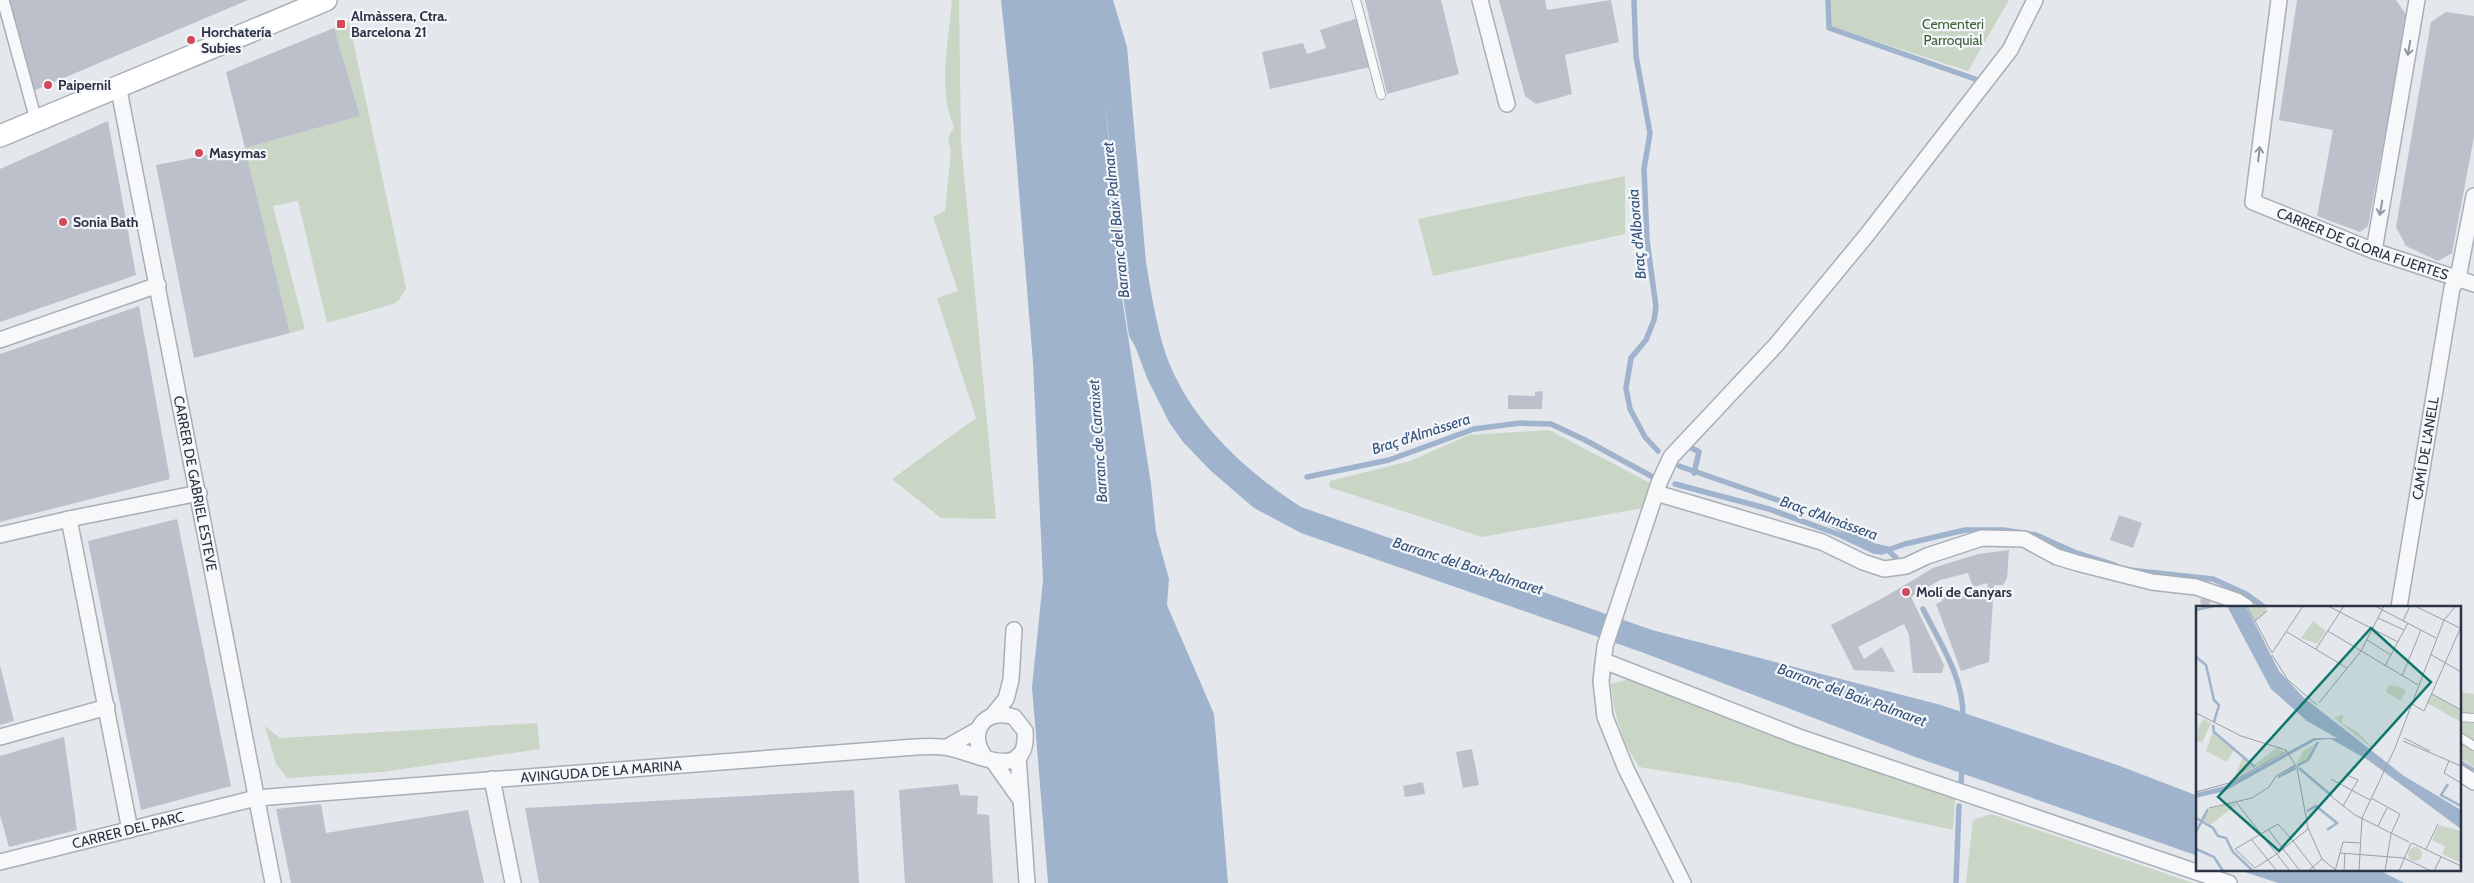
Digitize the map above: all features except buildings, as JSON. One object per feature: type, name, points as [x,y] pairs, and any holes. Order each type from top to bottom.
[{"type":"main road","points":[[0,136],[321,1]]},
{"type":"street","points":[[3,0],[36,120]]},
{"type":"street","points":[[1480,0],[1507,104]]},
{"type":"street","points":[[1683,883],[1626,769],[1605,716],[1601,681],[1604,653],[1658,488],[1671,458],[1776,345],[1866,236],[2010,50],[2036,0]]},
{"type":"street","name":"CARRER DE GLORIA FUERTES","points":[[2279,0],[2253,202],[2455,283],[2474,284]]},
{"type":"street","points":[[2374,250],[2417,0]]},
{"type":"street","name":"CARRER DE GABRIEL ESTEVE","points":[[118,85],[199,493],[273,883]]},
{"type":"street","name":"CAMÍ DE L'ANELL","points":[[2399,606],[2455,283],[2474,196]]},
{"type":"street","points":[[0,340],[158,285]]},
{"type":"street","points":[[1658,488],[1822,542],[1884,569],[1906,566],[1927,556],[1982,538],[2024,539],[2057,557],[2077,564],[2152,582],[2196,587],[2237,601],[2244,606]]},
{"type":"street","points":[[0,535],[199,493]]},
{"type":"street","points":[[69,519],[130,830]]},
{"type":"street","points":[[1014,630],[1011,680],[1006,699],[979,728],[977,741],[1021,800]]},
{"type":"street","points":[[1604,653],[1799,737],[2229,883]]},
{"type":"street","points":[[1011,680],[1018,722]]},
{"type":"street","points":[[0,736],[106,707]]},
{"type":"street","points":[[989,759],[1001,763],[1018,756],[1023,749],[1025,740],[1025,731],[1018,722],[1005,714],[992,716]]},
{"type":"street","name":"AVINGUDA DE LA MARINA","points":[[947,747],[979,728]]},
{"type":"street","name":"AVINGUDA DE LA MARINA","points":[[256,798],[902,748],[947,747],[989,759]]},
{"type":"street","points":[[1018,756],[1027,883]]},
{"type":"street","points":[[2462,774],[2474,782]]},
{"type":"street","points":[[492,779],[513,883]]},
{"type":"street","name":"CARRER DEL PARC","points":[[0,862],[256,798]]},
{"type":"lane","points":[[1356,0],[1381,95]]},
{"type":"lane","points":[[2462,738],[2474,746]]},
{"type":"green space","points":[[952,0],[959,0],[961,142],[996,519],[941,518],[892,479],[976,418],[937,298],[958,291],[933,217],[945,211],[951,151],[948,138],[954,127],[946,97],[945,81]]},
{"type":"green space","name":"Cementeri Parroquial","points":[[1829,0],[2009,0],[1968,71],[1830,26]]},
{"type":"green space","points":[[349,22],[406,288],[399,300],[393,304],[327,323],[298,201],[273,206],[305,329],[290,333],[245,148],[360,116],[334,28]]},
{"type":"green space","points":[[1625,176],[1625,234],[1433,276],[1418,219]]},
{"type":"green space","points":[[1549,430],[1650,483],[1643,508],[1482,537],[1329,487],[1330,481],[1410,461],[1469,435]]},
{"type":"green space","points":[[1629,679],[1751,727],[1955,799],[1953,830],[1739,783],[1639,767],[1620,728],[1611,684]]},
{"type":"green space","points":[[2462,692],[2474,694],[2474,767],[2462,759]]},
{"type":"green space","points":[[537,723],[540,749],[382,772],[287,778],[276,764],[265,726],[280,738]]},
{"type":"green space","points":[[1991,814],[2193,883],[1966,883],[1973,820]]},
{"type":"water","points":[[1001,0],[1113,0],[1127,47],[1146,262],[1156,319],[1165,352],[1175,376],[1188,399],[1220,441],[1259,477],[1301,507],[1652,630],[1941,705],[2120,766],[2196,795],[2196,855],[1918,758],[1644,653],[1301,533],[1254,508],[1211,471],[1183,442],[1169,422],[1129,336],[1122,291],[1105,97],[1121,291],[1151,484],[1156,532],[1169,579],[1167,605],[1214,714],[1228,883],[1048,883],[1032,687],[1043,580],[1033,363],[1012,105]]},
{"type":"water","points":[[2239,870],[2379,870],[2404,883],[2278,883]]},
{"type":"pier","points":[[1105,97],[1122,291],[1129,336],[1121,291]]},
{"type":"waterway","name":"Braç d'Alboraia","points":[[1634,0],[1636,56],[1650,133],[1644,169],[1647,240],[1656,307],[1654,320],[1646,340],[1631,358],[1626,388],[1630,409],[1645,437],[1658,451]]},
{"type":"waterway","points":[[1828,0],[1829,28],[1975,79]]},
{"type":"waterway","name":"Braç d'Almàssera","points":[[1307,477],[1389,460],[1474,429],[1520,423],[1551,424],[1651,476]]},
{"type":"waterway","points":[[1690,447],[1699,452],[1694,473]]},
{"type":"waterway","name":"Braç d'Alboraia","points":[[1679,466],[1798,507],[1874,546],[1887,549],[1897,559]]},
{"type":"waterway","points":[[1675,484],[1769,509],[1840,535],[1874,551],[1882,552],[1905,544],[1965,530],[2004,530],[2036,535],[2074,552],[2115,565]]},
{"type":"waterway","points":[[2129,570],[2213,579],[2246,594],[2263,606]]},
{"type":"waterway","points":[[1923,609],[1950,661],[1960,689],[1963,718]]},
{"type":"waterway","points":[[2462,764],[2474,771]]},
{"type":"waterway","points":[[1961,784],[1962,767]]},
{"type":"waterway","points":[[1956,883],[1959,806]]},
{"type":"place","name":"Almàssera, Ctra. Barcelona 21","points":[[341,24]]},
{"type":"place","name":"Horchatería Subies","points":[[191,40]]},
{"type":"place","name":"Paipernil","points":[[48,85]]},
{"type":"place","name":"Masymas","points":[[199,153]]},
{"type":"place","name":"Sonia Bath","points":[[63,222]]},
{"type":"place","name":"Molí de Canyars","points":[[1906,592]]},
{"type":"water label","name":"Barranc del Baix Palmaret","points":[[1116,220]]},
{"type":"water label","name":"Barranc de Carraixet","points":[[1098,441]]},
{"type":"water label","name":"Barranc del Baix Palmaret","points":[[1468,566]]},
{"type":"water label","name":"Barranc del Baix Palmaret","points":[[1852,695]]}]
